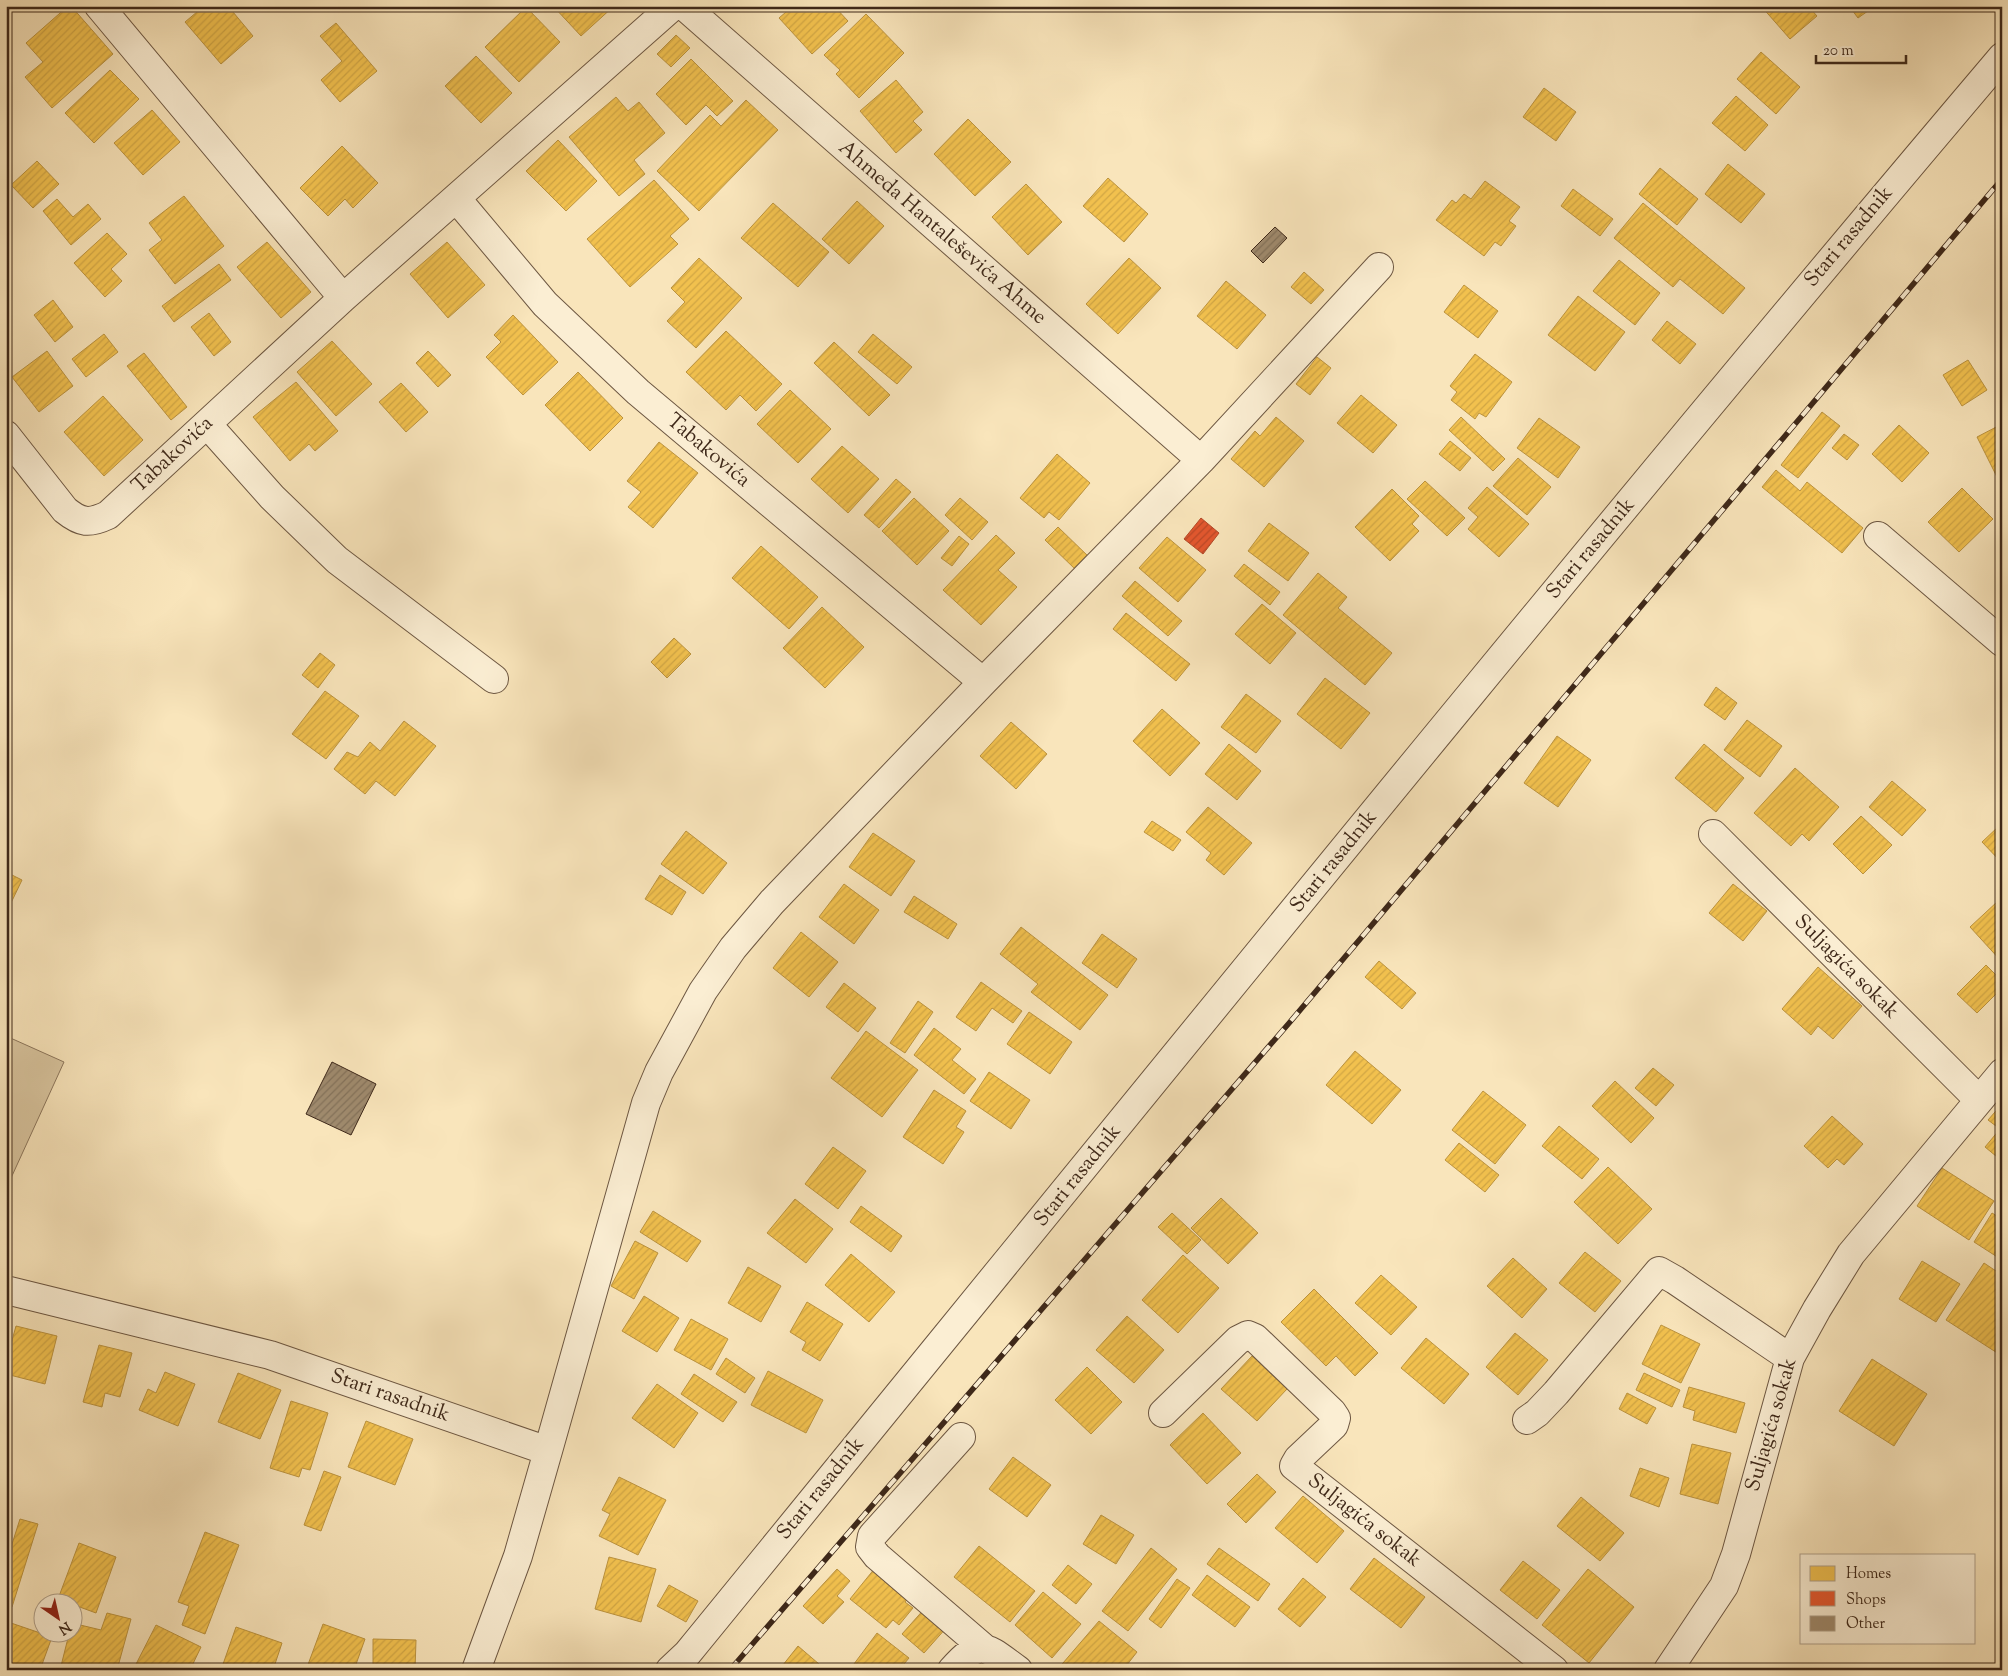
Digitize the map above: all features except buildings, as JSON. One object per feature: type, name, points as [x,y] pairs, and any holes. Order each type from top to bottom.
[{"type":"street","points":[[99,6],[343,298]]},
{"type":"street","name":"Tabakovića","points":[[6,435],[65,510],[76,518],[87,522],[108,515],[343,298],[673,6]]},
{"type":"street","name":"Ahmeda Hantaleševića Ahme","points":[[684,6],[1201,460]]},
{"type":"street","name":"Stari rasadnik","points":[[670,1670],[693,1646],[1481,681],[1814,279],[2002,57]]},
{"type":"street","name":"Tabakovića","points":[[456,198],[545,304],[638,392],[983,682]]},
{"type":"street","points":[[476,1670],[518,1556],[646,1103],[659,1072],[703,990],[733,948],[772,902],[983,682],[1201,460],[1379,267]]},
{"type":"street","points":[[206,424],[272,497],[336,560],[494,679]]},
{"type":"street","points":[[1878,536],[2002,642]]},
{"type":"street","name":"Suljagića sokak","points":[[1713,834],[1979,1100]]},
{"type":"street","name":"Suljagića sokak","points":[[1668,1670],[1724,1586],[1736,1554],[1790,1358],[1817,1309],[1851,1254],[2002,1073]]},
{"type":"street","points":[[1527,1420],[1537,1413],[1556,1393],[1659,1271],[1790,1358]]},
{"type":"street","name":"Stari rasadnik","points":[[6,1290],[270,1355],[548,1451]]},
{"type":"street","name":"Suljagića sokak","points":[[1163,1413],[1238,1340],[1248,1336],[1255,1338],[1336,1418],[1334,1424],[1298,1459],[1294,1466],[1554,1670]]},
{"type":"street","points":[[961,1437],[872,1536],[870,1547],[877,1556],[984,1648],[992,1651],[1018,1670]]},
{"type":"street","points":[[952,1670],[968,1653],[984,1648]]},
{"type":"shaded area","points":[[6,1036],[64,1062],[6,1189]]},
{"type":"railway","points":[[730,1670],[1290,1022],[2002,179]]}]
